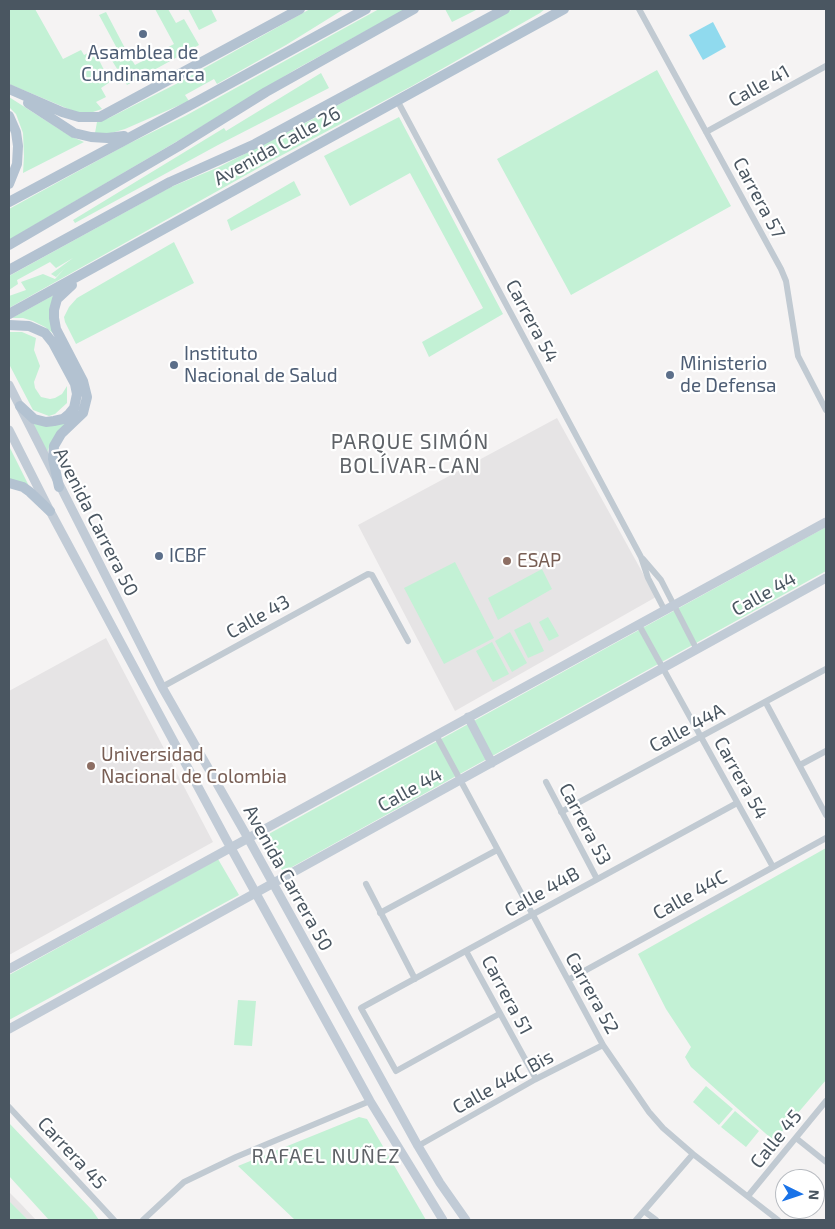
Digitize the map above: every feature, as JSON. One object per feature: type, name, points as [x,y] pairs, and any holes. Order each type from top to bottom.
[{"type":"main road","points":[[9,89],[62,112],[79,117],[100,117],[300,9]]},
{"type":"main road","points":[[9,202],[366,9]]},
{"type":"main road","points":[[9,245],[179,146],[266,92],[414,9]]},
{"type":"main road","name":"Avenida Calle 26","points":[[9,270],[170,182],[255,144],[505,9]]},
{"type":"main road","points":[[532,26],[550,9]]},
{"type":"main road","name":"Avenida Calle 26","points":[[9,314],[564,9]]},
{"type":"main road","points":[[9,89],[74,132],[92,137],[107,138],[132,135]]},
{"type":"main road","points":[[9,116],[16,132],[18,146],[17,164],[9,184]]},
{"type":"main road","points":[[59,487],[54,459],[54,446],[61,434],[83,413],[88,397],[83,381],[56,329],[54,310],[57,299],[62,293],[97,266]]},
{"type":"main road","points":[[9,325],[29,326],[40,330],[49,337],[75,384],[77,394],[74,408],[69,414],[63,419],[54,421],[46,422],[34,419],[18,403]]},
{"type":"main road","points":[[9,483],[23,487],[50,511]]},
{"type":"street","name":"Carrera 57","points":[[640,9],[781,269],[786,281],[798,356],[826,410]]},
{"type":"street","name":"Calle 41","points":[[706,132],[826,66]]},
{"type":"street","name":"Carrera 54","points":[[398,100],[641,557],[648,578],[665,610]]},
{"type":"street","name":"Avenida Carrera 50","points":[[9,385],[59,487],[162,686],[418,1146],[445,1191],[466,1220]]},
{"type":"street","name":"Avenida Carrera 50","points":[[9,430],[50,511],[231,848],[370,1101],[442,1220]]},
{"type":"street","name":"Calle 44","points":[[9,969],[826,522]]},
{"type":"street","name":"Carrera 54","points":[[641,557],[661,580],[697,650]]},
{"type":"street","name":"Calle 43","points":[[162,686],[368,574],[372,575],[408,641]]},
{"type":"street","name":"Calle 44","points":[[9,1029],[826,578]]},
{"type":"street","name":"Carrera 54","points":[[639,625],[773,867]]},
{"type":"street","name":"Calle 44A","points":[[561,812],[826,669]]},
{"type":"street","points":[[766,703],[826,815]]},
{"type":"street","points":[[468,717],[492,763]]},
{"type":"street","name":"Carrera 52","points":[[436,735],[603,1045],[649,1112],[663,1128],[693,1154],[778,1220]]},
{"type":"street","points":[[800,765],[826,751]]},
{"type":"street","name":"Carrera 53","points":[[546,782],[597,879]]},
{"type":"street","name":"Calle 44B","points":[[499,1014],[396,1071],[362,1008],[738,803]]},
{"type":"street","name":"Calle 44C","points":[[568,980],[826,838]]},
{"type":"street","points":[[380,912],[497,850]]},
{"type":"street","points":[[366,884],[415,979]]},
{"type":"street","name":"Carrera 51","points":[[466,951],[536,1079]]},
{"type":"street","name":"Calle 44C Bis","points":[[418,1146],[536,1079],[603,1045]]},
{"type":"street","points":[[143,1220],[184,1182],[202,1172],[370,1101]]},
{"type":"street","name":"Calle 45","points":[[748,1196],[826,1101]]},
{"type":"street","name":"Carrera 45","points":[[9,1107],[114,1220]]},
{"type":"street","points":[[796,1138],[826,1162]]},
{"type":"street","points":[[636,1220],[693,1154]]},
{"type":"street","points":[[644,1211],[656,1220]]},
{"type":"shaded area","name":"ESAP","points":[[557,418],[656,597],[455,711],[358,525]]},
{"type":"shaded area","name":"Universidad Nacional de Colombia","points":[[106,638],[213,842],[9,955],[9,691]]},
{"type":"shaded area","points":[[9,1192],[20,1203],[36,1220],[9,1220]]},
{"type":"green space","points":[[9,9],[35,9],[63,59],[81,50],[84,55],[94,50],[110,82],[101,88],[106,97],[96,102],[102,109],[87,114],[78,113],[9,84]]},
{"type":"green space","points":[[155,9],[168,9],[176,23],[184,19],[199,45],[127,85],[111,59],[120,54],[99,15],[106,12],[128,54],[119,60],[120,62],[130,57],[135,65],[174,44]]},
{"type":"green space","points":[[188,9],[211,9],[217,21],[199,30]]},
{"type":"green space","points":[[310,9],[344,9],[286,45],[217,84],[214,79],[185,95],[189,101],[125,129],[108,134],[95,133],[97,122],[109,118],[176,84]]},
{"type":"green space","points":[[379,9],[406,9],[298,68],[9,240],[9,209],[126,145],[185,116]]},
{"type":"green space","points":[[445,9],[478,9],[452,22]]},
{"type":"green space","points":[[513,9],[545,9],[412,86],[271,161],[9,308],[9,296],[26,290],[21,282],[43,274],[55,279],[65,268],[56,277],[51,274],[73,258],[56,268],[50,262],[17,280],[18,284],[9,290],[9,276],[171,187],[219,167],[307,122]]},
{"type":"green space","points":[[657,70],[731,206],[571,295],[497,159]]},
{"type":"green space","points":[[321,73],[329,88],[218,145],[75,223],[73,220],[224,128],[226,131]]},
{"type":"green space","points":[[9,97],[70,136],[84,142],[23,173],[23,133],[16,114],[9,107]]},
{"type":"green space","points":[[399,117],[503,314],[429,357],[422,342],[483,308],[410,173],[350,206],[324,156]]},
{"type":"green space","points":[[294,181],[301,195],[231,231],[227,220]]},
{"type":"green space","points":[[174,242],[194,283],[76,344],[64,317],[69,307],[77,298]]},
{"type":"green space","points":[[54,295],[54,334],[33,321],[23,318],[12,318]]},
{"type":"green space","points":[[9,332],[22,332],[36,338],[34,350],[40,366],[34,382],[35,388],[41,397],[55,398],[62,394],[67,386],[67,403],[55,414],[49,416],[33,410],[9,364]]},
{"type":"green space","points":[[82,406],[50,444],[47,453],[30,420],[69,420]]},
{"type":"green space","points":[[9,446],[30,488],[9,479]]},
{"type":"green space","points":[[826,527],[826,571],[283,872],[265,836]]},
{"type":"green space","points":[[455,562],[494,638],[444,664],[404,588]]},
{"type":"green space","points":[[542,569],[552,589],[498,620],[488,598]]},
{"type":"green space","points":[[548,617],[559,636],[549,641],[539,622]]},
{"type":"green space","points":[[530,622],[544,651],[528,658],[514,630]]},
{"type":"green space","points":[[510,632],[527,663],[512,672],[495,641]]},
{"type":"green space","points":[[492,642],[509,674],[493,682],[476,651]]},
{"type":"green space","points":[[826,848],[826,1080],[774,1141],[691,1067],[685,1057],[691,1047],[666,1009],[638,954]]},
{"type":"green space","points":[[218,859],[239,895],[9,1020],[9,975]]},
{"type":"green space","points":[[238,1000],[256,1001],[252,1046],[234,1045]]},
{"type":"green space","points":[[706,1086],[733,1109],[719,1125],[693,1102]]},
{"type":"green space","points":[[735,1111],[759,1131],[746,1147],[721,1127]]},
{"type":"green space","points":[[359,1117],[367,1119],[426,1220],[295,1220],[238,1166]]},
{"type":"green space","points":[[9,1123],[92,1210],[99,1220],[49,1220],[9,1176]]},
{"type":"green space","points":[[9,1201],[28,1220],[9,1220]]},
{"type":"water","points":[[713,22],[726,47],[703,60],[689,35]]},
{"type":"place","name":"Asamblea de Cundinamarca","points":[[143,34]]},
{"type":"place","name":"Instituto Nacional de Salud","points":[[174,365]]},
{"type":"place","name":"Ministerio de Defensa","points":[[670,375]]},
{"type":"place","name":"ICBF","points":[[159,556]]},
{"type":"place","name":"ESAP","points":[[507,561]]},
{"type":"place","name":"Universidad Nacional de Colombia","points":[[91,766]]},
{"type":"district","name":"PARQUE SIMÓN BOLÍVAR-CAN","points":[[410,454]]},
{"type":"district","name":"RAFAEL NUÑEZ","points":[[326,1156]]}]
